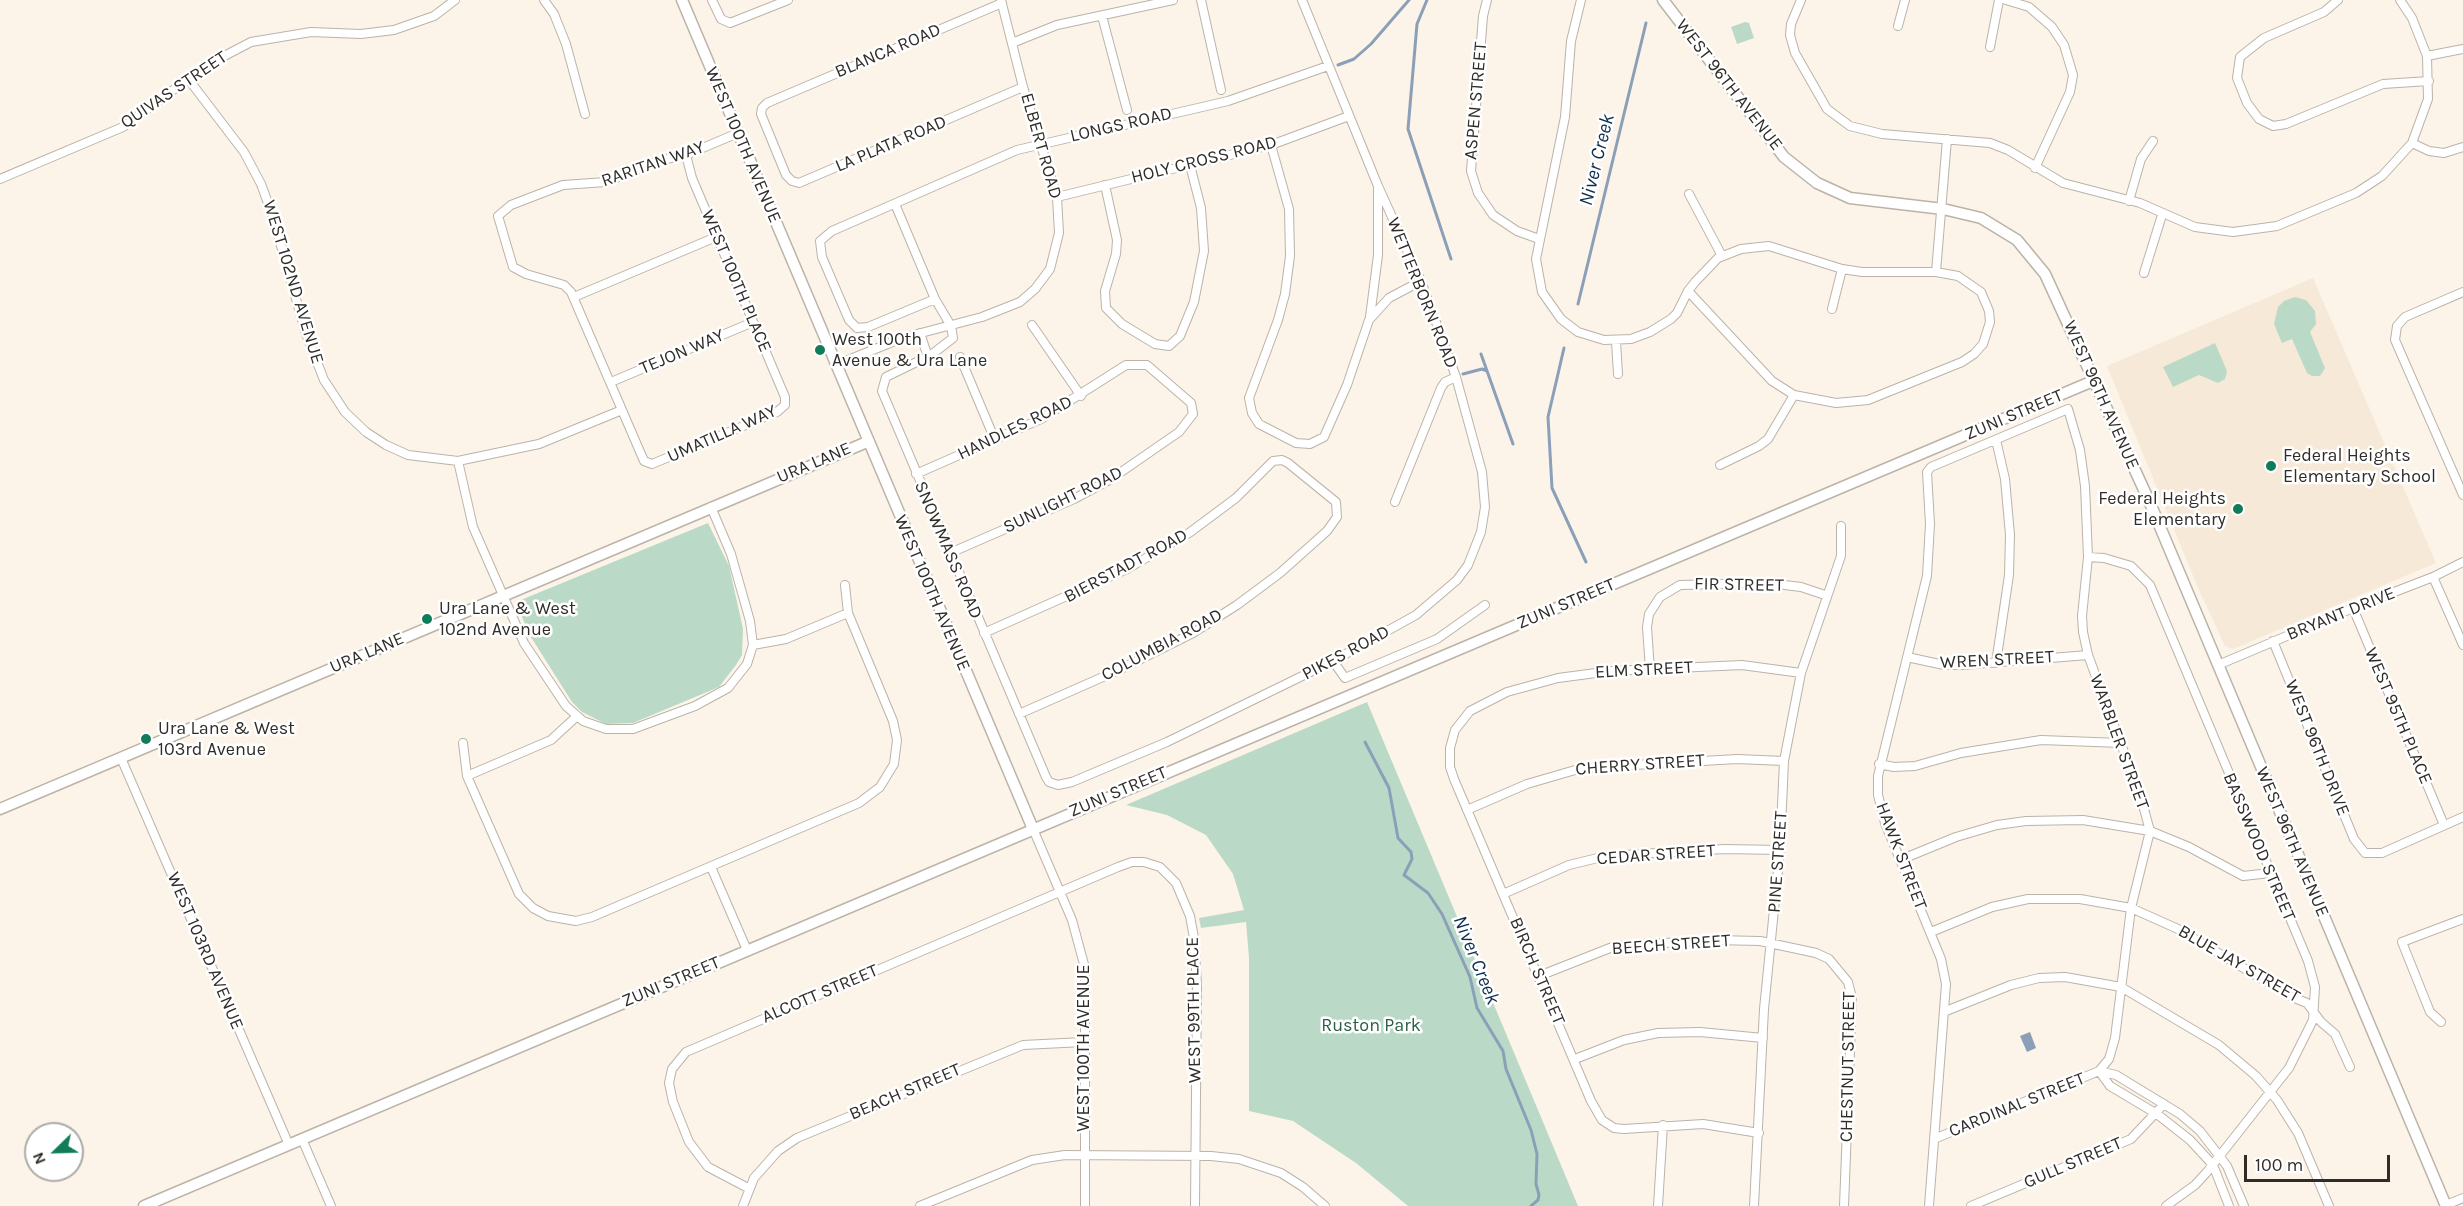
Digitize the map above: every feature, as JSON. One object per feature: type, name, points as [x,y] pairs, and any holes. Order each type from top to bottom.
[{"type":"street","name":"QUIVAS STREET","points":[[0,179],[123,127],[221,56],[251,42],[311,32],[361,34],[394,30],[434,16],[455,0]]},
{"type":"street","points":[[544,0],[554,14],[566,44],[585,114]]},
{"type":"street","name":"WEST 100TH AVENUE","points":[[682,0],[1078,939],[1085,968],[1087,1156],[1085,1206]]},
{"type":"street","points":[[712,0],[721,19],[730,23],[788,0]]},
{"type":"street","points":[[1012,43],[1057,26],[1173,0]]},
{"type":"street","points":[[1201,0],[1221,90]]},
{"type":"street","name":"WETTERBORN ROAD","points":[[1302,0],[1378,186],[1421,281],[1463,401]]},
{"type":"street","name":"ASPEN STREET","points":[[1487,0],[1483,16],[1471,171],[1478,193],[1493,215],[1517,231],[1539,239]]},
{"type":"street","points":[[1581,0],[1570,41],[1565,117],[1536,259],[1539,284],[1553,310],[1578,332],[1595,339],[1616,341],[1631,339],[1658,328],[1677,313],[1688,291],[1708,267],[1722,256],[1741,249],[1769,246],[1842,269],[1883,273],[1936,272],[1958,276],[1971,284],[1985,301],[1989,311],[1989,328],[1983,344],[1974,354],[1868,400],[1836,403],[1794,395],[1764,375],[1688,291]]},
{"type":"street","name":"WEST 96TH AVENUE","points":[[1663,0],[1784,157],[1801,172],[1817,183],[1850,198],[1943,209],[1975,216],[2002,229],[2033,256],[2054,289],[2093,381],[2109,408],[2446,1206]]},
{"type":"street","points":[[1801,0],[1791,24],[1792,44],[1817,95],[1831,114],[1850,126],[1869,132],[1973,140],[1999,146],[2063,183],[2129,201],[2195,226],[2248,232],[2277,226],[2365,188],[2391,168],[2412,143],[2423,118],[2429,81],[2427,56],[2412,18],[2400,0]]},
{"type":"street","points":[[1898,26],[1905,0]]},
{"type":"street","points":[[1990,47],[1999,0]]},
{"type":"street","points":[[2006,0],[2029,8],[2052,27],[2064,45],[2073,75],[2070,92],[2035,168]]},
{"type":"street","points":[[2338,0],[2324,12],[2264,38],[2243,53],[2238,62],[2237,78],[2255,116],[2273,126],[2286,124],[2384,84],[2429,81]]},
{"type":"street","name":"ELBERT ROAD","points":[[836,365],[920,333],[995,313],[1020,302],[1035,290],[1050,269],[1057,249],[1060,216],[1057,197],[1023,87],[1001,1]]},
{"type":"street","name":"BLANCA ROAD","points":[[775,148],[761,111],[774,100],[1001,1]]},
{"type":"street","points":[[1102,16],[1127,110]]},
{"type":"street","points":[[2427,56],[2463,49]]},
{"type":"street","name":"LONGS ROAD","points":[[935,299],[862,329],[853,325],[820,248],[824,236],[1017,150],[1228,101],[1328,66]]},
{"type":"street","name":"WEST 102ND AVENUE","points":[[189,80],[244,152],[261,184],[308,339],[331,393],[351,418],[386,445],[420,458],[458,461],[539,444],[622,410]]},
{"type":"street","name":"LA PLATA ROAD","points":[[775,148],[786,175],[792,181],[800,183],[1023,87]]},
{"type":"street","name":"HOLY CROSS ROAD","points":[[1057,197],[1271,145],[1349,116]]},
{"type":"street","name":"RARITAN WAY","points":[[574,297],[564,285],[526,274],[513,267],[498,221],[501,212],[511,204],[562,185],[601,184],[661,160],[686,155],[738,133]]},
{"type":"street","points":[[1936,272],[1947,139]]},
{"type":"street","points":[[2129,201],[2141,159],[2153,141]]},
{"type":"street","points":[[2412,143],[2429,152],[2444,153],[2463,147]]},
{"type":"street","points":[[1271,145],[1289,209],[1290,256],[1285,294],[1278,320],[1249,398],[1252,413],[1259,424],[1296,443],[1310,444],[1324,438],[1347,385],[1370,320],[1389,298],[1421,281]]},
{"type":"street","name":"WEST 100TH PLACE","points":[[686,155],[716,237],[784,397],[784,406]]},
{"type":"street","points":[[1105,185],[1117,240],[1105,303],[1114,318],[1155,344],[1165,347],[1175,343],[1194,302],[1204,251],[1201,208],[1190,165]]},
{"type":"street","name":"WETTERBORN ROAD","points":[[1370,320],[1378,255],[1378,186]]},
{"type":"street","points":[[1689,194],[1722,256]]},
{"type":"street","points":[[895,204],[935,299],[951,326]]},
{"type":"street","points":[[2144,273],[2162,215]]},
{"type":"street","points":[[622,410],[574,297],[716,237]]},
{"type":"street","points":[[1833,309],[1842,269]]},
{"type":"street","points":[[2463,292],[2405,317],[2397,326],[2395,340],[2463,495]]},
{"type":"street","name":"TEJON WAY","points":[[611,382],[753,322]]},
{"type":"street","points":[[1032,325],[1081,396]]},
{"type":"street","name":"SNOWMASS ROAD","points":[[951,326],[953,338],[928,357],[886,377],[882,385],[916,474],[1046,777],[1054,784]]},
{"type":"street","points":[[920,333],[928,357]]},
{"type":"street","points":[[1616,341],[1618,374]]},
{"type":"street","points":[[960,357],[995,440]]},
{"type":"street","name":"HANDLES ROAD","points":[[916,474],[1041,419],[1081,396],[1126,365],[1133,363],[1147,365],[1172,383]]},
{"type":"street","points":[[1395,502],[1441,388],[1445,381],[1456,376]]},
{"type":"street","name":"ZUNI STREET","points":[[144,1206],[2093,381]]},
{"type":"street","name":"SUNLIGHT ROAD","points":[[950,553],[1074,499],[1111,479],[1159,448],[1179,432],[1193,414],[1187,396],[1172,383]]},
{"type":"street","points":[[1720,465],[1759,446],[1768,439],[1794,395]]},
{"type":"street","name":"PIKES ROAD","points":[[1054,784],[1072,782],[1167,742],[1333,661],[1416,615],[1447,590],[1468,565],[1481,532],[1485,507],[1482,472],[1463,401]]},
{"type":"street","name":"UMATILLA WAY","points":[[622,410],[644,460],[652,464],[777,412],[784,406]]},
{"type":"street","name":"WARBLER STREET","points":[[1996,440],[2068,409],[2083,468],[2088,557],[2082,616],[2088,655],[2121,743],[2150,831],[2131,908],[2113,1049],[2099,1071]]},
{"type":"street","points":[[1996,440],[2005,479],[2010,535],[2009,575],[1996,663]]},
{"type":"street","name":"HAWK STREET","points":[[1929,1206],[1946,1011],[1944,970],[1881,811],[1878,795],[1879,764],[1927,576],[1930,524],[1927,472],[1931,467],[1996,440]]},
{"type":"street","name":"URA LANE","points":[[0,809],[867,442]]},
{"type":"street","name":"BIERSTADT ROAD","points":[[984,633],[1127,569],[1189,534],[1236,498],[1273,461],[1282,460],[1312,482]]},
{"type":"street","points":[[458,461],[473,527],[524,643],[561,699],[576,717],[596,726],[624,730],[695,706],[720,694],[737,680],[747,664],[753,645],[742,587],[711,507]]},
{"type":"street","name":"COLUMBIA ROAD","points":[[1019,714],[1193,633],[1280,573],[1327,531],[1337,517],[1338,507],[1333,498],[1312,482]]},
{"type":"street","name":"PINE STREET","points":[[1754,1206],[1763,1038],[1780,850],[1784,761],[1801,673],[1840,555],[1841,526]]},
{"type":"street","name":"BASSWOOD STREET","points":[[2088,557],[2104,558],[2131,566],[2150,585],[2314,976],[2314,1012],[2299,1051],[2195,1185],[2166,1206]]},
{"type":"street","name":"BRYANT DRIVE","points":[[2218,665],[2433,577],[2463,562]]},
{"type":"street","points":[[2433,577],[2463,645]]},
{"type":"street","name":"FIR STREET","points":[[1650,670],[1647,627],[1649,614],[1660,597],[1680,585],[1768,583],[1801,587],[1825,595]]},
{"type":"street","points":[[463,743],[467,776],[516,888],[533,908],[548,916],[565,921],[584,920],[859,804],[880,787],[894,764],[897,740],[893,721],[848,613],[845,585]]},
{"type":"street","points":[[1333,661],[1345,678],[1437,639],[1485,605]]},
{"type":"street","name":"WEST 95TH PLACE","points":[[2353,608],[2444,825]]},
{"type":"street","points":[[753,645],[786,639],[848,613]]},
{"type":"street","name":"WEST 96TH DRIVE","points":[[2273,641],[2354,839],[2365,854],[2382,853],[2444,825]]},
{"type":"street","name":"WREN STREET","points":[[1907,657],[1944,665],[2088,655]]},
{"type":"street","name":"ELM STREET","points":[[1491,699],[1558,678],[1650,670],[1742,666],[1801,673]]},
{"type":"street","name":"BIRCH STREET","points":[[1491,699],[1464,716],[1452,738],[1450,767],[1591,1101],[1606,1123],[1624,1129],[1703,1124],[1759,1134]]},
{"type":"street","points":[[467,776],[551,740],[576,717]]},
{"type":"street","points":[[1879,764],[1894,767],[1915,766],[1961,753],[2040,740],[2121,743]]},
{"type":"street","name":"WEST 103RD AVENUE","points":[[121,758],[289,1145]]},
{"type":"street","name":"CHERRY STREET","points":[[1467,810],[1527,784],[1582,768],[1737,759],[1784,761]]},
{"type":"street","points":[[2444,825],[2463,817]]},
{"type":"street","points":[[1900,860],[1979,829],[2026,821],[2083,820],[2150,831],[2189,847],[2243,876],[2270,873]]},
{"type":"street","name":"CEDAR STREET","points":[[1503,894],[1569,866],[1606,856],[1724,849],[1780,850]]},
{"type":"street","name":"WEST 99TH PLACE","points":[[1118,867],[1132,862],[1144,862],[1160,867],[1176,883],[1190,916],[1196,948],[1197,984],[1194,1156],[1196,1206]]},
{"type":"street","points":[[711,867],[747,950]]},
{"type":"street","name":"ALCOTT STREET","points":[[748,1188],[708,1167],[689,1142],[670,1093],[670,1076],[680,1057],[704,1042],[1118,867]]},
{"type":"street","name":"BLUE JAY STREET","points":[[1930,932],[1992,907],[2028,899],[2080,899],[2131,908],[2178,929],[2292,998],[2307,1003],[2321,1022],[2335,1034],[2350,1067]]},
{"type":"street","points":[[2441,1022],[2430,1012],[2402,942],[2463,919]]},
{"type":"street","name":"BEECH STREET","points":[[1539,976],[1615,946],[1713,940],[1772,943]]},
{"type":"street","name":"CHESTNUT STREET","points":[[1772,943],[1824,956],[1842,972],[1850,987],[1852,998],[1844,1206]]},
{"type":"street","points":[[1946,1011],[2011,985],[2039,978],[2065,977],[2121,987],[2219,1045],[2249,1069],[2269,1091],[2298,1133],[2329,1206]]},
{"type":"street","points":[[1575,1059],[1624,1040],[1658,1033],[1700,1032],[1763,1038]]},
{"type":"street","name":"BEACH STREET","points":[[748,1188],[778,1150],[797,1138],[1023,1045],[1084,1042]]},
{"type":"street","points":[[2099,1071],[2116,1075],[2164,1104],[2200,1131],[2244,1206]]},
{"type":"street","points":[[2099,1071],[2110,1086],[2157,1114],[2216,1160],[2229,1206]]},
{"type":"street","name":"CARDINAL STREET","points":[[1934,1139],[2099,1071]]},
{"type":"street","name":"GULL STREET","points":[[1971,1206],[2123,1143],[2138,1134],[2164,1104]]},
{"type":"street","points":[[1658,1206],[1663,1125]]},
{"type":"street","points":[[302,1139],[332,1206]]},
{"type":"street","points":[[920,1206],[1032,1160],[1054,1156],[1194,1156],[1227,1157],[1269,1168],[1293,1180],[1325,1206]]},
{"type":"street","points":[[743,1206],[748,1188]]},
{"type":"street","points":[[2446,1206],[2463,1198]]},
{"type":"shaded area","name":"Federal Heights Elementary School","points":[[2313,278],[2436,563],[2233,649],[2225,646],[2198,588],[2107,366]]},
{"type":"green space","points":[[1745,22],[1749,23],[1754,38],[1737,44],[1731,27]]},
{"type":"green space","points":[[2295,297],[2306,300],[2315,311],[2316,324],[2310,332],[2325,368],[2320,376],[2307,373],[2292,339],[2282,343],[2274,324],[2278,307],[2284,301]]},
{"type":"green space","points":[[2215,343],[2227,371],[2225,379],[2218,383],[2199,375],[2173,387],[2163,367]]},
{"type":"green space","points":[[708,523],[729,566],[743,629],[742,655],[736,665],[719,687],[633,723],[606,724],[582,712],[572,702],[529,634],[516,602]]},
{"type":"green space","name":"Ruston Park","points":[[1367,702],[1578,1206],[1408,1206],[1356,1163],[1293,1121],[1249,1111],[1249,958],[1246,922],[1201,928],[1199,918],[1244,910],[1233,874],[1206,835],[1167,815],[1126,805]]},
{"type":"water","points":[[2030,1032],[2036,1048],[2027,1052],[2020,1036]]},
{"type":"waterway","points":[[1338,65],[1354,59],[1371,44],[1409,0]]},
{"type":"waterway","points":[[1427,0],[1417,24],[1408,129],[1451,259]]},
{"type":"waterway","name":"Niver Creek","points":[[1578,304],[1646,23]]},
{"type":"waterway","name":"Niver Creek","points":[[1564,348],[1548,417],[1552,488],[1586,562]]},
{"type":"waterway","points":[[1481,354],[1513,444]]},
{"type":"waterway","points":[[1463,374],[1482,369],[1487,371]]},
{"type":"waterway","name":"Niver Creek","points":[[1365,742],[1389,788],[1398,838],[1411,852],[1412,859],[1404,875],[1428,893],[1442,914],[1470,977],[1477,1008],[1503,1051],[1506,1069],[1531,1130],[1537,1154],[1536,1184],[1539,1195],[1538,1200],[1531,1206]]},
{"type":"place","name":"West 100th Avenue & Ura Lane","points":[[820,350]]},
{"type":"place","name":"Federal Heights Elementary School","points":[[2271,466]]},
{"type":"place","name":"Federal Heights Elementary","points":[[2238,509]]},
{"type":"place","name":"Ura Lane & West 102nd Avenue","points":[[427,619]]},
{"type":"place","name":"Ura Lane & West 103rd Avenue","points":[[146,739]]}]
